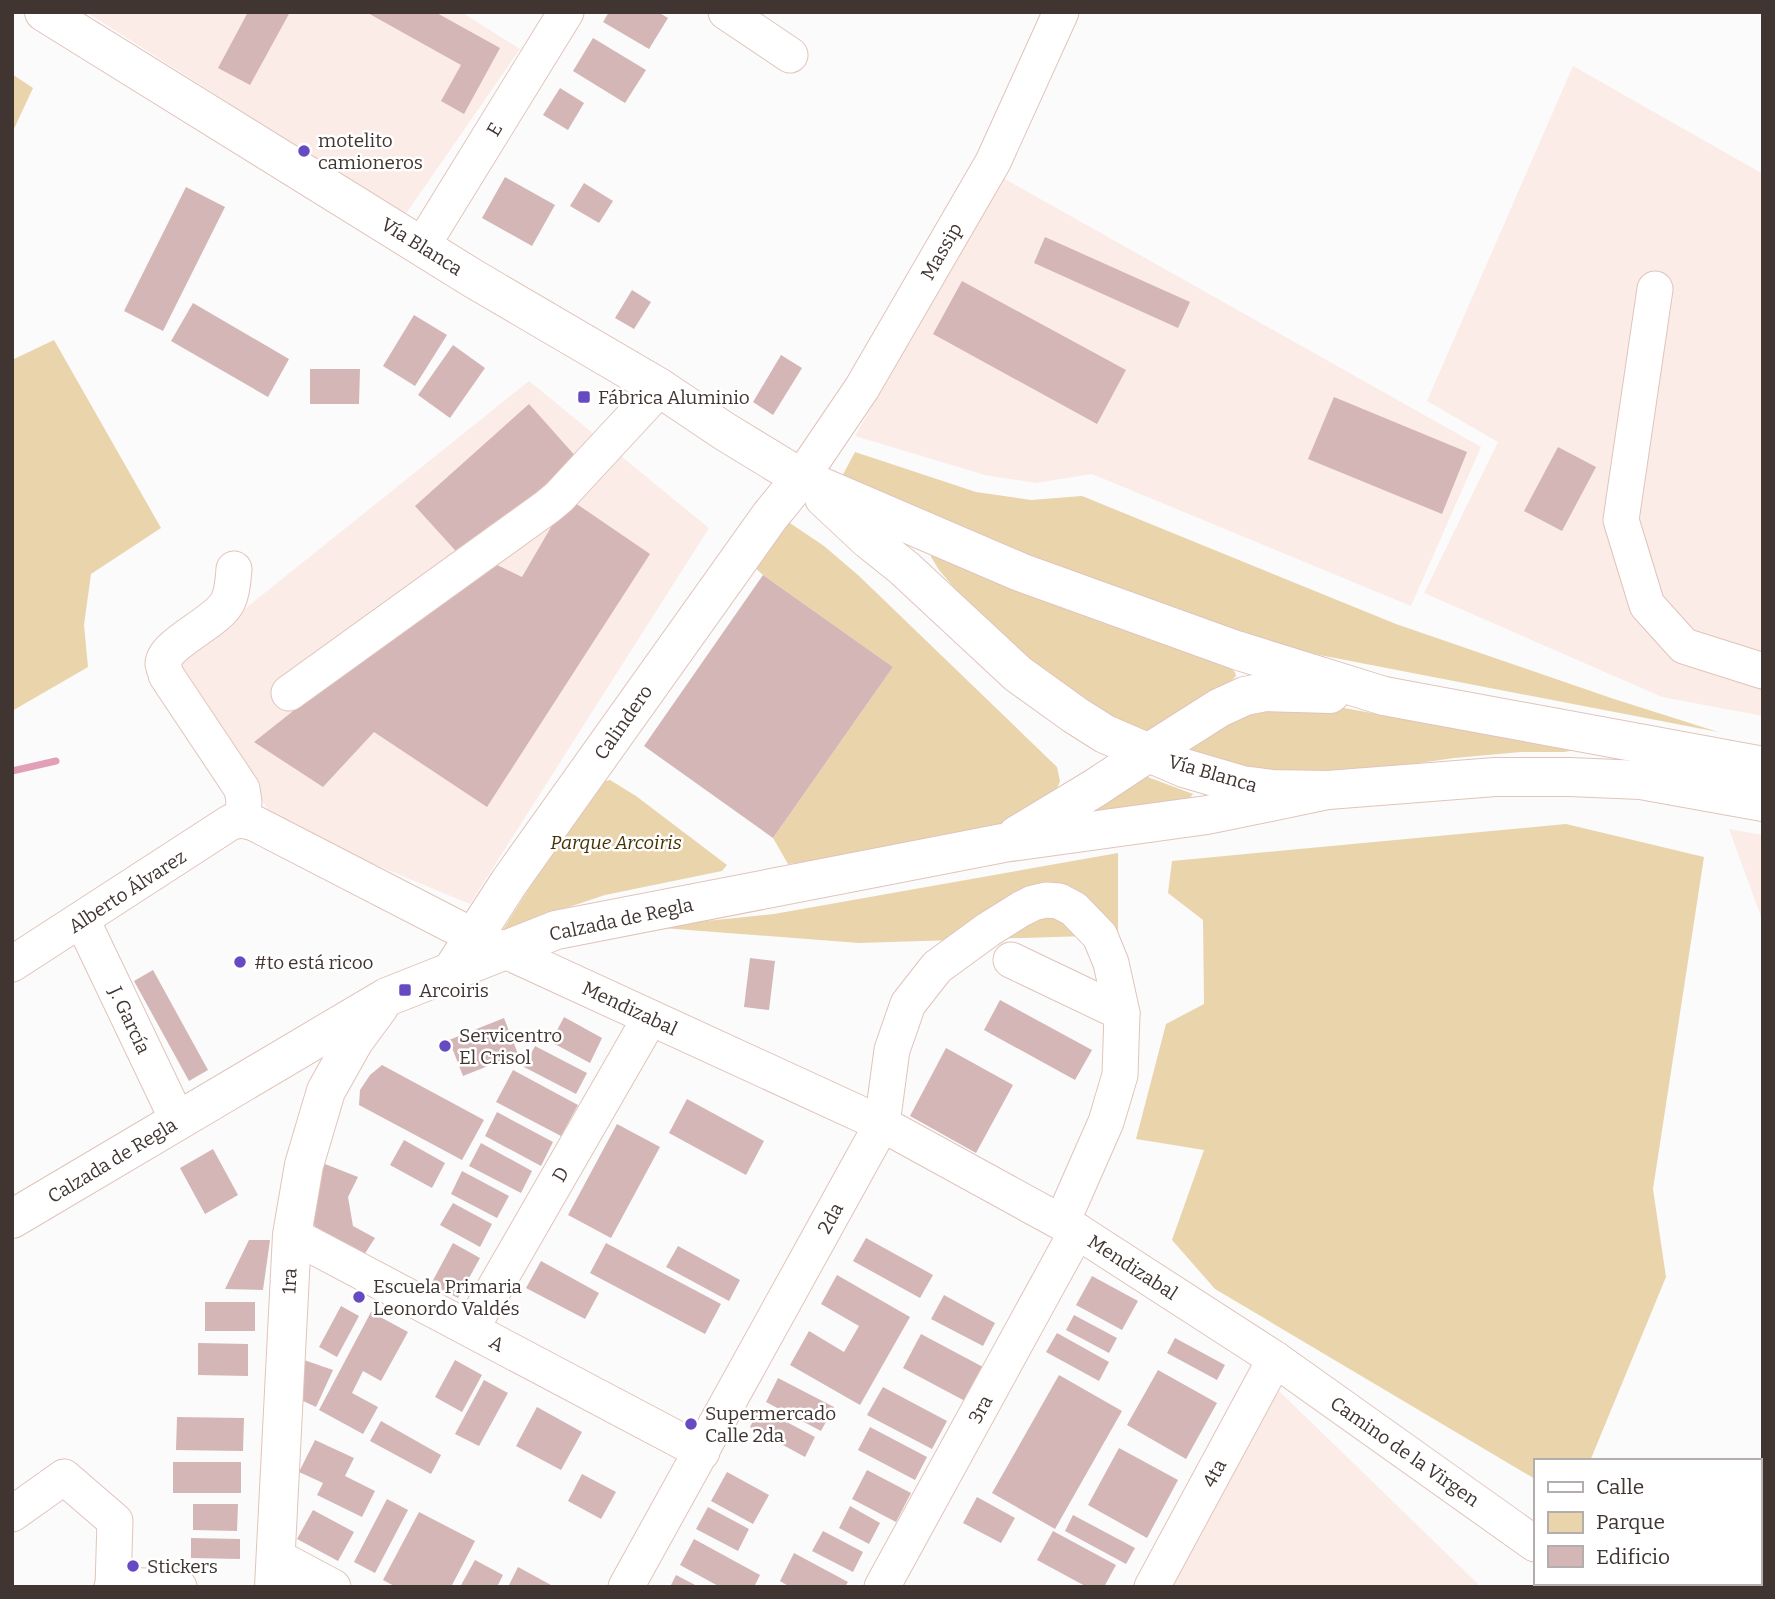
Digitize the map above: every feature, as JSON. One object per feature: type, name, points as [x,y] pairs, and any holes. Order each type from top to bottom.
[{"type":"main road","name":"Vía Blanca","points":[[44,12],[474,279],[660,388],[801,478],[1020,572],[1236,650],[1384,696],[1763,766]]},
{"type":"main road","name":"Vía Blanca","points":[[801,478],[904,568],[1018,674],[1105,734],[1184,768],[1242,785],[1272,789],[1328,790],[1494,777],[1569,777],[1641,780],[1763,802]]},
{"type":"main road","name":"Calindero","points":[[489,943],[510,881],[770,516],[801,478]]},
{"type":"main road","points":[[1003,843],[1095,788],[1219,708],[1245,696],[1286,692],[1384,696]]},
{"type":"main road","points":[[1067,804],[1084,778],[1088,760],[1089,746],[1075,715]]},
{"type":"main road","name":"Calzada de Regla","points":[[12,1219],[387,997],[451,972],[489,943],[1003,843],[1207,815],[1328,790]]},
{"type":"main road","name":"1ra","points":[[274,1571],[292,1235],[304,1164],[326,1091],[354,1041],[387,997]]},
{"type":"street","name":"E","points":[[422,246],[565,12]]},
{"type":"street","points":[[726,12],[790,55]]},
{"type":"street","name":"Massip","points":[[801,478],[862,388],[993,162],[1061,12]]},
{"type":"street","points":[[1655,289],[1621,520],[1647,606],[1684,646],[1763,671]]},
{"type":"street","points":[[289,693],[547,508],[660,388]]},
{"type":"street","points":[[234,569],[228,602],[221,611],[176,645],[166,656],[163,665],[166,675],[242,789],[242,820]]},
{"type":"street","name":"Mendizabal","points":[[242,820],[254,823],[489,943],[881,1124],[1069,1226],[1275,1359]]},
{"type":"street","name":"Alberto Álvarez","points":[[12,964],[231,822],[242,820]]},
{"type":"street","name":"3ra","points":[[882,1587],[1069,1226],[1120,1075],[1122,1013],[1111,963],[1100,936],[1074,909],[1059,901]]},
{"type":"street","name":"2da","points":[[626,1587],[881,1124],[892,1050],[908,1004],[937,967],[989,929],[1033,903],[1059,901]]},
{"type":"street","name":"J. García","points":[[82,920],[178,1121]]},
{"type":"street","points":[[1011,960],[1122,1013]]},
{"type":"street","name":"D","points":[[471,1329],[650,1018]]},
{"type":"street","name":"A","points":[[292,1235],[702,1452]]},
{"type":"street","name":"Camino de la Virgen","points":[[1275,1359],[1534,1543]]},
{"type":"street","name":"4ta","points":[[1152,1587],[1275,1359]]},
{"type":"street","points":[[12,1514],[64,1477],[115,1521],[113,1586],[179,1587]]},
{"type":"street","points":[[274,1571],[333,1587]]},
{"type":"shaded area","points":[[86,12],[461,12],[520,49],[405,215]]},
{"type":"shaded area","points":[[1573,66],[1763,174],[1763,716],[1662,697],[1424,593],[1498,442],[1427,401]]},
{"type":"shaded area","points":[[1003,178],[1481,447],[1411,606],[1092,474],[1036,483],[985,475],[855,436]]},
{"type":"shaded area","points":[[529,381],[709,528],[470,904],[279,825],[170,669]]},
{"type":"shaded area","points":[[1729,829],[1763,835],[1763,922]]},
{"type":"shaded area","points":[[1278,1390],[1481,1587],[1167,1587]]},
{"type":"green space","points":[[12,74],[33,88],[12,133]]},
{"type":"green space","points":[[54,340],[161,528],[91,574],[84,625],[88,667],[12,711],[12,360]]},
{"type":"green space","points":[[855,452],[976,492],[1031,500],[1082,496],[1396,624],[1718,732],[1273,646],[1110,590],[840,480]]},
{"type":"green space","points":[[784,519],[824,546],[858,575],[1057,767],[1060,781],[1054,796],[1013,824],[907,851],[788,864],[773,838],[893,667],[752,565]]},
{"type":"green space","points":[[932,552],[1231,668],[1236,676],[1150,735],[1078,700],[979,617],[939,570],[931,557]]},
{"type":"green space","points":[[1281,700],[1344,708],[1576,750],[1521,752],[1399,766],[1265,775],[1179,749],[1227,715]]},
{"type":"green space","points":[[1137,773],[1193,794],[1188,800],[1172,804],[1071,813]]},
{"type":"green space","name":"Parque Arcoiris","points":[[610,780],[636,796],[727,865],[722,871],[605,895],[500,934],[597,783]]},
{"type":"green space","points":[[1566,824],[1704,857],[1653,1189],[1666,1277],[1591,1459],[1534,1459],[1534,1478],[1215,1289],[1172,1240],[1204,1150],[1136,1139],[1166,1024],[1204,1004],[1203,920],[1168,893],[1172,861]]},
{"type":"green space","points":[[1118,853],[1118,935],[859,943],[649,927],[774,914]]},
{"type":"building","points":[[248,12],[290,12],[250,85],[218,68]]},
{"type":"building","points":[[366,12],[435,12],[500,48],[464,114],[441,101],[461,65]]},
{"type":"building","points":[[609,12],[658,12],[668,18],[649,49],[603,22]]},
{"type":"building","points":[[593,38],[646,70],[625,103],[573,71]]},
{"type":"building","points":[[560,88],[584,103],[568,130],[543,115]]},
{"type":"building","points":[[505,177],[555,205],[532,246],[482,218]]},
{"type":"building","points":[[584,183],[613,201],[599,223],[570,206]]},
{"type":"building","points":[[186,187],[225,207],[163,331],[124,311]]},
{"type":"building","points":[[1045,237],[1190,302],[1178,328],[1034,263]]},
{"type":"building","points":[[962,281],[1126,370],[1097,424],[933,334]]},
{"type":"building","points":[[632,290],[651,302],[634,329],[615,318]]},
{"type":"building","points":[[193,303],[289,359],[268,397],[171,341]]},
{"type":"building","points":[[414,315],[447,335],[415,386],[383,366]]},
{"type":"building","points":[[453,345],[485,368],[450,418],[418,395]]},
{"type":"building","points":[[781,355],[802,368],[773,415],[753,402]]},
{"type":"building","points":[[310,369],[360,369],[359,404],[310,404]]},
{"type":"building","points":[[1334,397],[1467,452],[1442,514],[1308,459]]},
{"type":"building","points":[[529,404],[578,459],[463,559],[415,506]]},
{"type":"building","points":[[1558,447],[1596,467],[1562,531],[1524,511]]},
{"type":"building","points":[[568,498],[650,554],[487,807],[374,732],[323,787],[254,742],[485,559],[522,577]]},
{"type":"building","points":[[763,575],[893,667],[773,838],[644,746]]},
{"type":"building","points":[[750,958],[775,961],[769,1010],[744,1007]]},
{"type":"building","points":[[153,970],[208,1070],[189,1081],[134,981]]},
{"type":"building","points":[[1000,1000],[1092,1050],[1075,1080],[984,1030]]},
{"type":"building","points":[[564,1017],[602,1038],[590,1063],[551,1042]]},
{"type":"building","points":[[504,1018],[518,1054],[463,1076],[449,1040]]},
{"type":"building","points":[[535,1046],[587,1073],[576,1094],[524,1067]]},
{"type":"building","points":[[946,1048],[1013,1085],[976,1153],[910,1116]]},
{"type":"building","points":[[382,1065],[484,1120],[462,1160],[359,1105],[360,1090],[370,1075]]},
{"type":"building","points":[[513,1070],[578,1105],[561,1136],[496,1102]]},
{"type":"building","points":[[687,1099],[764,1141],[746,1175],[669,1133]]},
{"type":"building","points":[[497,1112],[553,1142],[541,1166],[485,1136]]},
{"type":"building","points":[[617,1124],[660,1147],[611,1238],[568,1215]]},
{"type":"building","points":[[404,1140],[445,1163],[432,1188],[390,1165]]},
{"type":"building","points":[[481,1143],[532,1171],[521,1193],[469,1166]]},
{"type":"building","points":[[213,1149],[238,1195],[205,1214],[180,1168]]},
{"type":"building","points":[[320,1162],[358,1177],[348,1197],[353,1226],[375,1238],[362,1258],[317,1232],[312,1219]]},
{"type":"building","points":[[462,1171],[509,1196],[497,1218],[451,1194]]},
{"type":"building","points":[[453,1203],[492,1224],[480,1247],[440,1225]]},
{"type":"building","points":[[866,1238],[933,1275],[920,1298],[853,1261]]},
{"type":"building","points":[[249,1240],[270,1240],[263,1290],[225,1289]]},
{"type":"building","points":[[453,1243],[480,1258],[458,1298],[431,1284]]},
{"type":"building","points":[[606,1243],[721,1304],[705,1334],[590,1273]]},
{"type":"building","points":[[678,1246],[740,1280],[729,1301],[666,1267]]},
{"type":"building","points":[[541,1261],[599,1293],[585,1319],[526,1288]]},
{"type":"building","points":[[837,1275],[910,1317],[860,1405],[790,1365],[809,1331],[844,1352],[859,1326],[821,1304]]},
{"type":"building","points":[[1092,1276],[1138,1301],[1122,1330],[1076,1305]]},
{"type":"building","points":[[944,1295],[995,1323],[983,1346],[931,1319]]},
{"type":"building","points":[[205,1302],[255,1302],[255,1331],[205,1331]]},
{"type":"building","points":[[341,1306],[359,1316],[337,1357],[319,1347]]},
{"type":"building","points":[[371,1312],[408,1332],[381,1381],[363,1371],[352,1393],[378,1407],[363,1434],[319,1410]]},
{"type":"building","points":[[1074,1315],[1117,1338],[1109,1353],[1066,1330]]},
{"type":"building","points":[[1057,1333],[1109,1362],[1099,1381],[1046,1352]]},
{"type":"building","points":[[921,1334],[983,1367],[965,1401],[903,1368]]},
{"type":"building","points":[[1175,1338],[1225,1365],[1217,1380],[1167,1353]]},
{"type":"building","points":[[198,1343],[248,1344],[248,1376],[198,1375]]},
{"type":"building","points":[[304,1360],[333,1370],[316,1407],[301,1400]]},
{"type":"building","points":[[455,1360],[482,1375],[462,1412],[435,1397]]},
{"type":"building","points":[[1158,1370],[1217,1403],[1186,1459],[1127,1425]]},
{"type":"building","points":[[1059,1375],[1122,1411],[1055,1529],[992,1493]]},
{"type":"building","points":[[778,1378],[834,1407],[821,1431],[766,1402]]},
{"type":"building","points":[[484,1380],[508,1393],[479,1446],[455,1434]]},
{"type":"building","points":[[883,1387],[947,1421],[932,1449],[867,1415]]},
{"type":"building","points":[[537,1407],[582,1432],[561,1470],[516,1446]]},
{"type":"building","points":[[760,1408],[815,1437],[805,1457],[750,1427]]},
{"type":"building","points":[[177,1417],[244,1418],[243,1451],[176,1450]]},
{"type":"building","points":[[381,1421],[441,1455],[431,1474],[370,1441]]},
{"type":"building","points":[[870,1427],[927,1457],[915,1480],[858,1450]]},
{"type":"building","points":[[315,1440],[354,1458],[345,1476],[375,1491],[362,1517],[317,1495],[323,1483],[299,1472]]},
{"type":"building","points":[[1119,1448],[1178,1480],[1147,1538],[1088,1505]]},
{"type":"building","points":[[173,1462],[241,1462],[241,1493],[173,1493]]},
{"type":"building","points":[[867,1470],[911,1493],[896,1522],[852,1499]]},
{"type":"building","points":[[727,1472],[769,1495],[753,1524],[711,1501]]},
{"type":"building","points":[[582,1474],[616,1492],[601,1519],[568,1501]]},
{"type":"building","points":[[977,1497],[1015,1518],[1001,1543],[963,1523]]},
{"type":"building","points":[[387,1499],[408,1510],[375,1573],[354,1562]]},
{"type":"building","points":[[193,1504],[238,1504],[237,1531],[193,1530]]},
{"type":"building","points":[[850,1506],[880,1523],[869,1544],[839,1528]]},
{"type":"building","points":[[708,1507],[749,1529],[738,1551],[696,1529]]},
{"type":"building","points":[[313,1510],[354,1532],[338,1561],[297,1539]]},
{"type":"building","points":[[419,1512],[475,1541],[451,1587],[396,1587],[383,1580]]},
{"type":"building","points":[[1073,1515],[1135,1548],[1126,1564],[1065,1531]]},
{"type":"building","points":[[823,1531],[863,1552],[853,1572],[812,1551]]},
{"type":"building","points":[[1053,1531],[1116,1565],[1104,1587],[1087,1587],[1037,1560]]},
{"type":"building","points":[[191,1538],[240,1539],[240,1559],[191,1558]]},
{"type":"building","points":[[694,1539],[760,1575],[754,1587],[720,1587],[680,1565]]},
{"type":"building","points":[[794,1553],[848,1582],[845,1587],[790,1587],[780,1581]]},
{"type":"building","points":[[475,1560],[503,1575],[497,1587],[460,1587]]},
{"type":"building","points":[[518,1567],[551,1585],[551,1587],[508,1587]]},
{"type":"building","points":[[676,1575],[699,1587],[670,1587]]},
{"type":"waterway","points":[[12,771],[56,761]]},
{"type":"place","name":"motelito camioneros","points":[[304,151]]},
{"type":"place","name":"Fábrica Aluminio","points":[[584,397]]},
{"type":"place","name":"#to está ricoo","points":[[240,962]]},
{"type":"place","name":"Arcoiris","points":[[405,990]]},
{"type":"place","name":"Servicentro El Crisol","points":[[445,1046]]},
{"type":"place","name":"Escuela Primaria Leonordo Valdés","points":[[359,1297]]},
{"type":"place","name":"Supermercado Calle 2da","points":[[691,1424]]},
{"type":"place","name":"Stickers","points":[[133,1566]]}]
